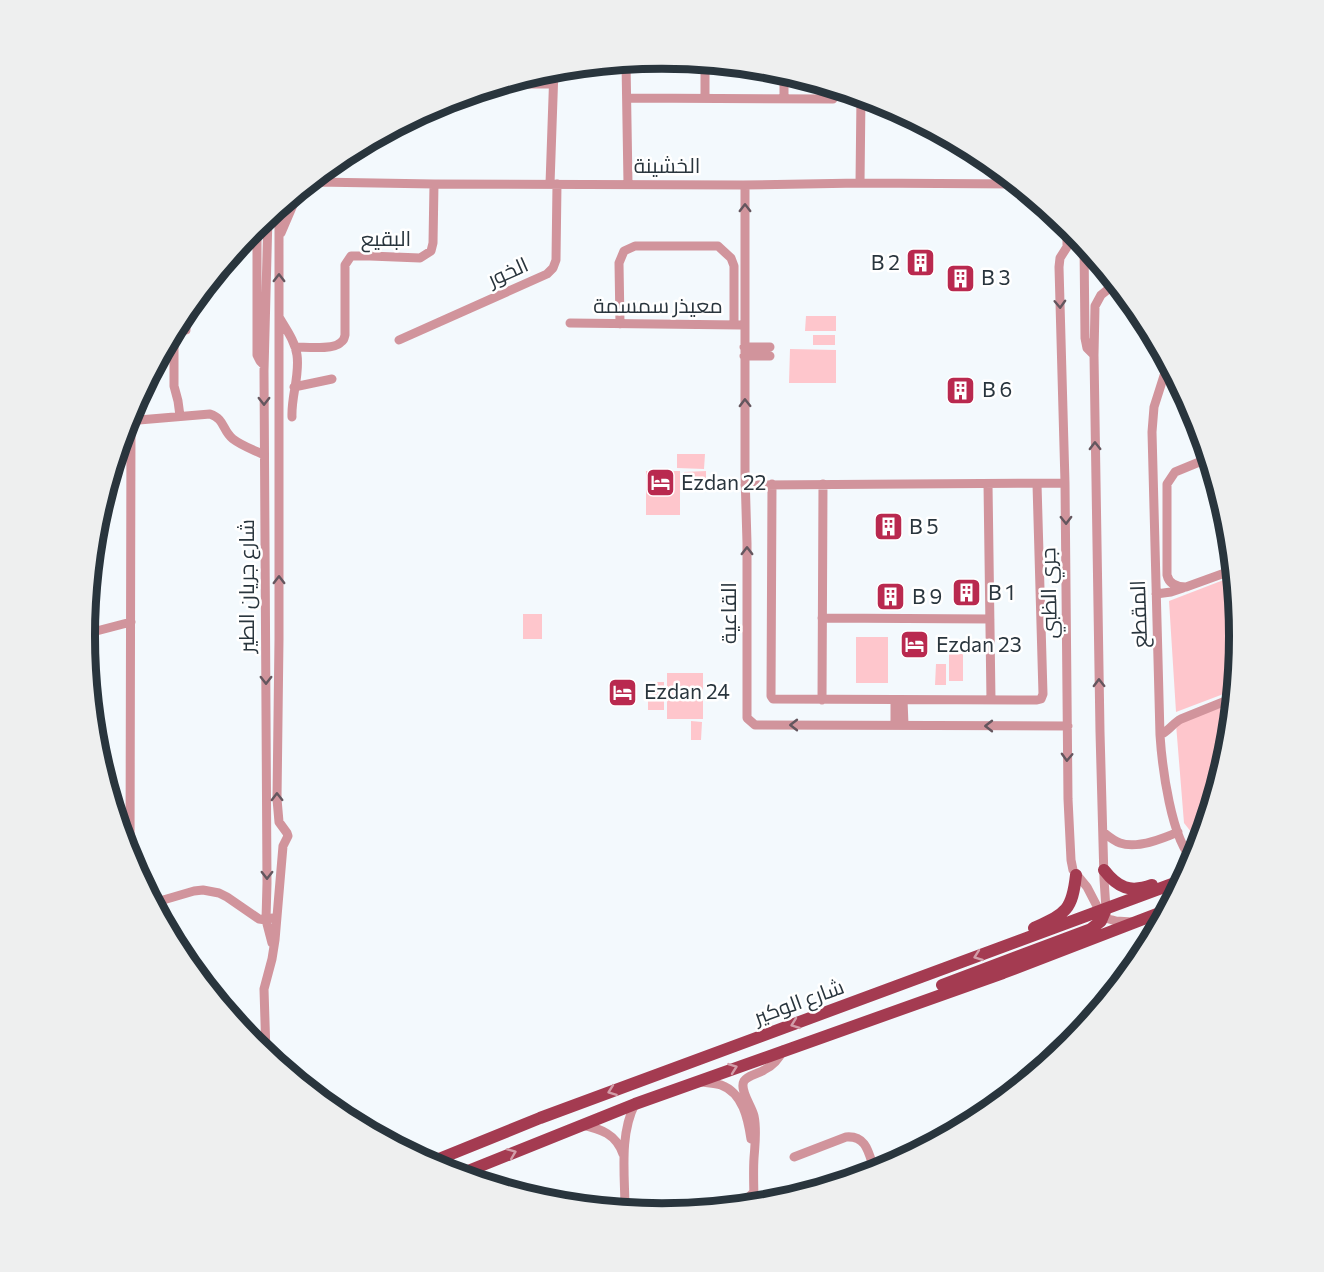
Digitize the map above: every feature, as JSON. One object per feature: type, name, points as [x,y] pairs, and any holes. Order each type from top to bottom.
[{"type":"main road","points":[[1104,864],[1116,883],[1131,889],[1174,881]]},
{"type":"main road","points":[[1013,944],[1018,936],[1057,918],[1064,911],[1073,898],[1076,875]]},
{"type":"main road","name":"شارع الوكير","points":[[441,1158],[540,1118],[1104,912],[1172,884]]},
{"type":"main road","points":[[854,1025],[869,1014],[885,1007],[1091,929],[1096,926],[1104,912]]},
{"type":"main road","name":"شارع الوكير","points":[[471,1170],[634,1104],[1003,973],[1156,914]]},
{"type":"street","points":[[626,70],[628,184]]},
{"type":"street","points":[[705,71],[705,98]]},
{"type":"street","name":"الخور","points":[[399,340],[525,284],[553,268],[556,260],[553,80]]},
{"type":"street","points":[[784,82],[784,99]]},
{"type":"street","points":[[533,84],[553,84]]},
{"type":"street","points":[[627,98],[833,99]]},
{"type":"street","points":[[860,183],[863,106]]},
{"type":"street","name":"الخشينة","points":[[324,181],[434,184],[1005,185]]},
{"type":"street","name":"البقيع","points":[[295,347],[335,346],[342,342],[345,335],[345,271],[351,256],[420,258],[431,251],[434,184]]},
{"type":"street","name":"القاعية","points":[[746,185],[744,352],[747,718],[754,725],[1068,726]]},
{"type":"street","name":"شارع جريان الطير","points":[[279,238],[292,206]]},
{"type":"street","name":"شارع جريان الطير","points":[[266,1041],[264,989],[276,934],[282,846],[288,836],[279,822],[277,799],[279,218]]},
{"type":"street","name":"شارع جريان الطير","points":[[267,230],[262,284],[266,920],[273,954]]},
{"type":"street","points":[[258,238],[262,284]]},
{"type":"street","name":"جري الظبي","points":[[1067,239],[1067,247],[1061,254],[1059,262],[1065,483],[1067,788],[1070,847],[1072,866],[1076,875],[1104,912]]},
{"type":"street","points":[[620,324],[619,262],[624,251],[635,246],[718,246],[730,258],[734,266],[734,325]]},
{"type":"street","points":[[1084,258],[1085,338],[1087,348],[1094,355]]},
{"type":"street","points":[[1110,288],[1101,295],[1095,306],[1094,355],[1096,572],[1104,912],[1116,921],[1131,922],[1154,918]]},
{"type":"street","points":[[279,317],[295,347],[297,365],[292,417]]},
{"type":"street","name":"معيذر سمسمة","points":[[570,323],[745,325]]},
{"type":"street","points":[[174,347],[174,386],[180,416]]},
{"type":"street","points":[[744,352],[770,351]]},
{"type":"street","name":"المقطع","points":[[1165,374],[1152,420],[1160,735],[1167,790],[1178,832],[1187,851]]},
{"type":"street","points":[[294,387],[333,379]]},
{"type":"street","points":[[138,420],[214,415],[221,420],[228,434],[235,440],[264,455]]},
{"type":"street","points":[[129,443],[130,832]]},
{"type":"street","points":[[1186,587],[1173,584],[1167,575],[1167,484],[1175,472],[1201,461]]},
{"type":"street","points":[[745,484],[1065,483]]},
{"type":"street","points":[[771,484],[771,696],[775,700],[1037,700],[1043,696],[1037,484]]},
{"type":"street","points":[[822,700],[823,484]]},
{"type":"street","points":[[988,484],[991,700]]},
{"type":"street","points":[[1156,594],[1171,592],[1225,573]]},
{"type":"street","points":[[822,618],[990,619]]},
{"type":"street","points":[[95,631],[131,622]]},
{"type":"street","points":[[899,700],[899,725]]},
{"type":"street","points":[[1160,735],[1168,731],[1177,721],[1225,701]]},
{"type":"street","points":[[267,831],[277,828],[284,830]]},
{"type":"street","points":[[1103,832],[1121,844]]},
{"type":"street","points":[[1104,864],[1114,848],[1121,844],[1145,843],[1178,832]]},
{"type":"street","points":[[1185,847],[1189,845]]},
{"type":"street","points":[[161,901],[198,890],[211,891],[227,897],[259,919],[266,920],[276,914]]},
{"type":"street","points":[[754,1195],[756,1131],[751,1106],[743,1092],[743,1086],[748,1077],[774,1064],[783,1050]]},
{"type":"street","points":[[698,1081],[724,1087],[737,1097],[748,1124],[754,1160]]},
{"type":"street","points":[[625,1202],[626,1125],[634,1104]]},
{"type":"street","points":[[582,1125],[598,1128],[609,1134],[618,1143],[625,1159]]},
{"type":"street","points":[[794,1157],[846,1137],[855,1137],[862,1140],[866,1146],[871,1163]]},
{"type":"street","points":[[750,1196],[754,1192]]},
{"type":"shaded area","points":[[806,316],[836,316],[836,331],[805,331]]},
{"type":"shaded area","points":[[813,335],[835,335],[835,345],[813,345]]},
{"type":"shaded area","points":[[790,349],[836,350],[836,383],[789,383]]},
{"type":"shaded area","points":[[677,454],[705,454],[704,469],[677,468]]},
{"type":"shaded area","points":[[646,471],[680,471],[680,515],[646,515]]},
{"type":"shaded area","points":[[706,471],[706,482],[684,482],[684,472]]},
{"type":"shaded area","points":[[1226,579],[1229,636],[1226,693],[1176,712],[1169,601]]},
{"type":"shaded area","points":[[523,614],[542,614],[542,639],[523,639]]},
{"type":"shaded area","points":[[856,637],[888,637],[888,683],[856,683]]},
{"type":"shaded area","points":[[949,654],[963,654],[963,681],[949,681]]},
{"type":"shaded area","points":[[936,664],[946,664],[946,685],[935,685]]},
{"type":"shaded area","points":[[667,673],[703,673],[703,719],[667,719]]},
{"type":"shaded area","points":[[648,682],[664,682],[664,710],[648,710]]},
{"type":"shaded area","points":[[1224,706],[1210,783],[1193,834],[1184,823],[1176,724]]},
{"type":"shaded area","points":[[691,721],[702,722],[701,740],[691,740]]},
{"type":"place","name":"B 2","points":[[921,263]]},
{"type":"place","name":"B 3","points":[[960,278]]},
{"type":"place","name":"B 6","points":[[961,390]]},
{"type":"place","name":"Ezdan 22","points":[[660,483]]},
{"type":"place","name":"B 5","points":[[888,527]]},
{"type":"place","name":"B 1","points":[[967,593]]},
{"type":"place","name":"B 9","points":[[891,597]]},
{"type":"place","name":"Ezdan 23","points":[[915,645]]},
{"type":"place","name":"Ezdan 24","points":[[623,692]]}]
